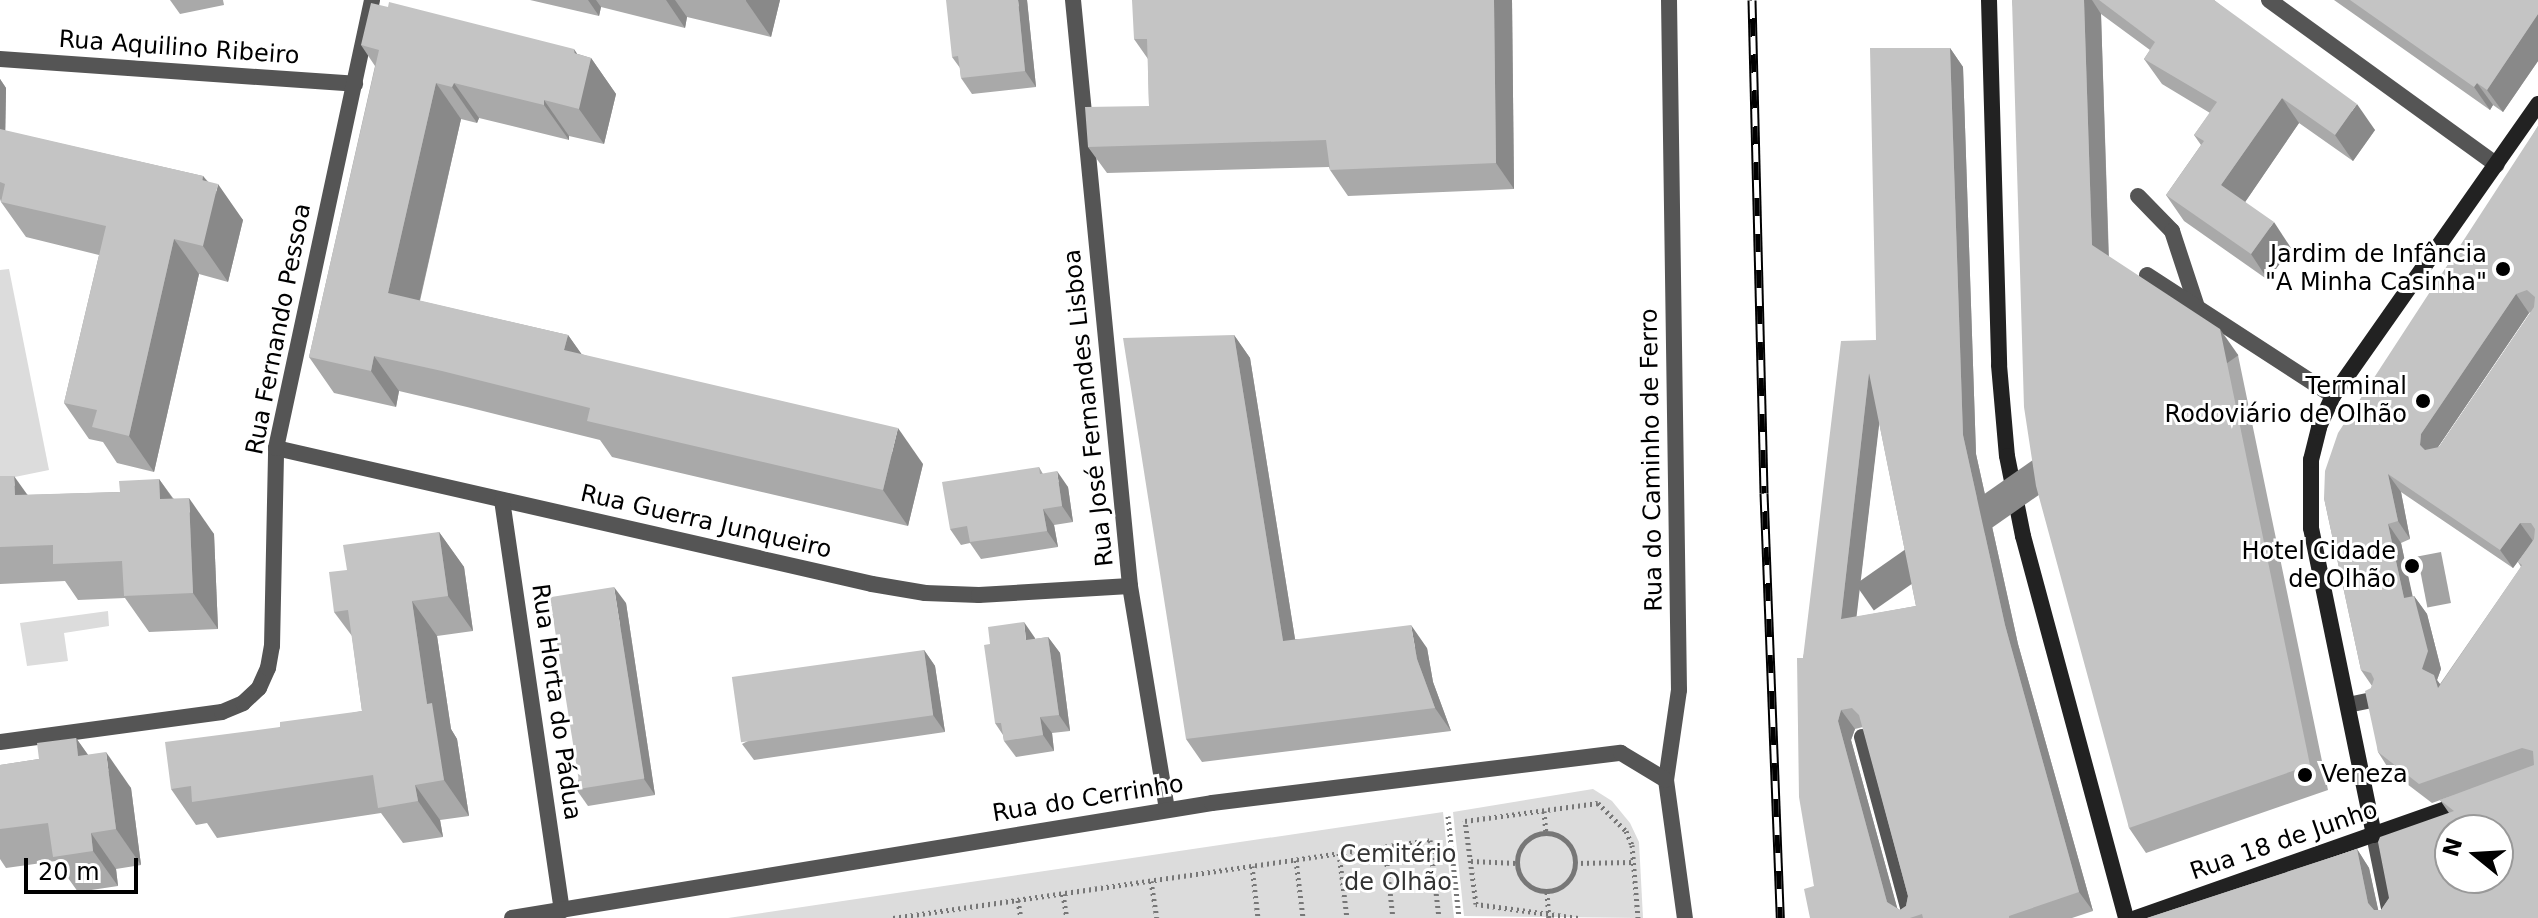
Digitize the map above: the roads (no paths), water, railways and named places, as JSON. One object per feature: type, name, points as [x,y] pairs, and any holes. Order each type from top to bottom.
[{"type":"main road","points":[[1989,0],[1999,365],[2007,456],[2023,536],[2126,918]]},
{"type":"main road","points":[[2374,835],[2311,528],[2308,494],[2314,449],[2333,396],[2538,104]]},
{"type":"main road","name":"Rua 18 de Junho","points":[[2136,918],[2478,798]]},
{"type":"street","name":"Rua Fernando Pessoa","points":[[0,742],[222,712],[243,703],[259,688],[268,668],[272,646],[276,448],[372,0]]},
{"type":"street","name":"Rua José Fernandes Lisboa","points":[[1073,0],[1130,586],[1167,810]]},
{"type":"street","name":"Rua do Caminho de Ferro","points":[[1669,0],[1679,690],[1666,780],[1685,918]]},
{"type":"street","points":[[2269,0],[2497,165]]},
{"type":"street","name":"Rua Aquilino Ribeiro","points":[[0,59],[355,84]]},
{"type":"street","points":[[2138,196],[2172,231],[2198,310]]},
{"type":"street","points":[[2147,275],[2333,396]]},
{"type":"street","name":"Rua Guerra Junqueiro","points":[[276,448],[872,584],[925,593],[979,595],[1130,586]]},
{"type":"street","name":"Rua Horta do Pádua","points":[[502,500],[562,911]]},
{"type":"street","points":[[2348,705],[2376,699]]},
{"type":"street","points":[[1862,737],[1911,918]]},
{"type":"street","name":"Rua do Cerrinho","points":[[512,918],[1167,810],[1621,753],[1666,780]]},
{"type":"street","points":[[2374,835],[2391,918]]},
{"type":"railway","points":[[1752,0],[1764,493],[1780,918]]},
{"type":"place","name":"Jardim de Infância \"A Minha Casinha\"","points":[[2503,269]]},
{"type":"place","name":"Terminal Rodoviário de Olhão","points":[[2423,401]]},
{"type":"place","name":"Hotel Cidade de Olhão","points":[[2412,566]]},
{"type":"place","name":"Veneza","points":[[2305,775]]},
{"type":"park label","name":"Cemitério de Olhão","points":[[1398,869]]}]
